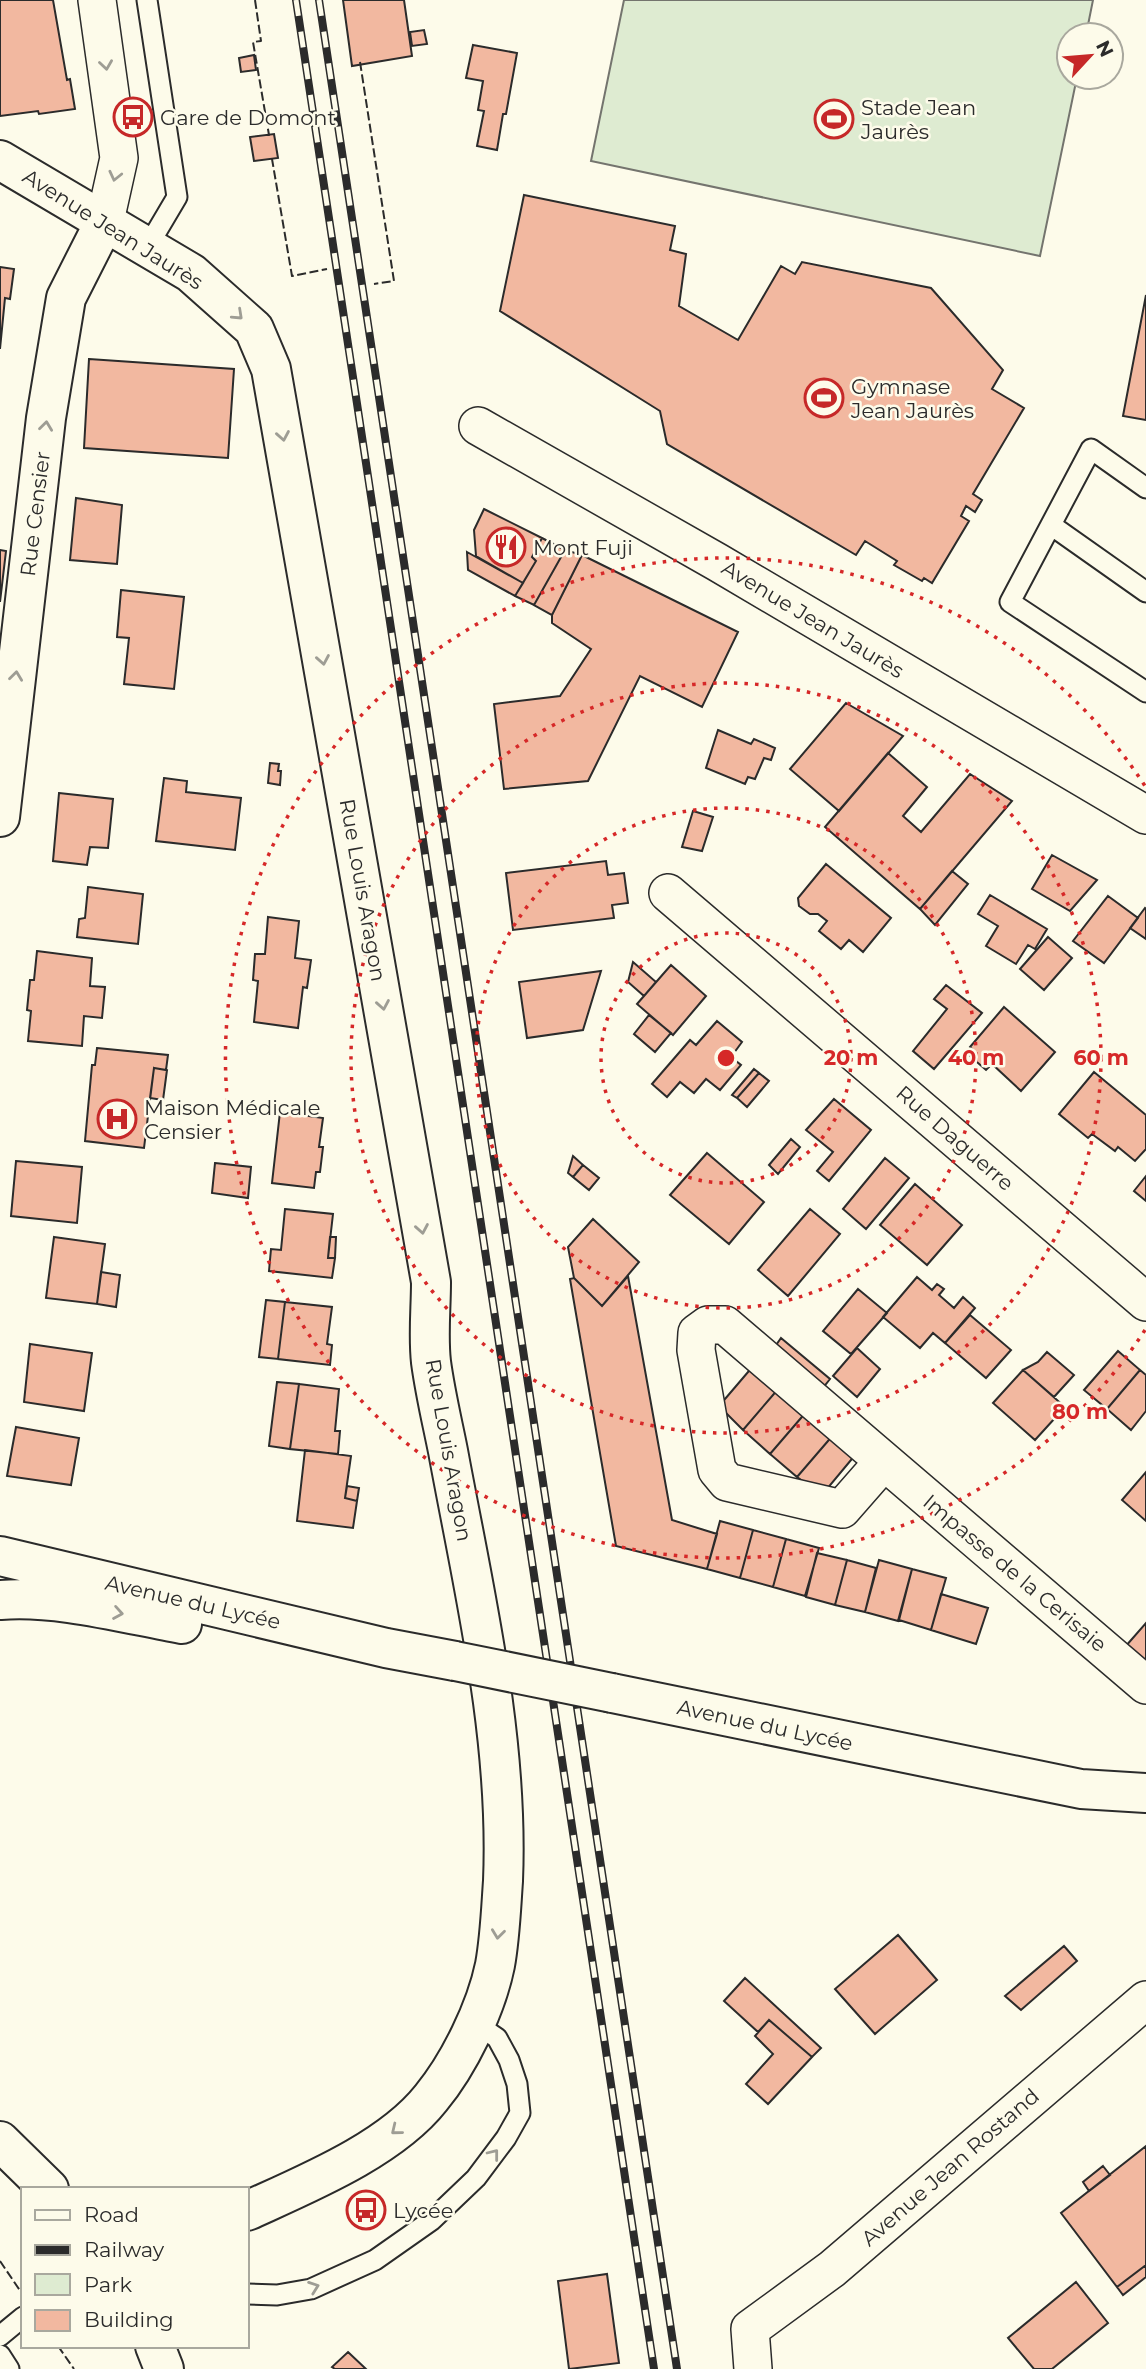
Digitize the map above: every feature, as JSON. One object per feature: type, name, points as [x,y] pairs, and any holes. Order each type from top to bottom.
[{"type":"street","points":[[97,0],[119,159],[105,220]]},
{"type":"street","name":"Avenue Jean Jaurès","points":[[0,160],[191,273],[254,329],[271,369]]},
{"type":"street","name":"Rue Censier","points":[[0,817],[46,418],[66,298],[105,220]]},
{"type":"street","name":"Rue Louis Aragon","points":[[248,2211],[313,2180],[395,2132],[430,2099],[458,2056],[475,2024],[495,1966],[501,1910],[504,1814],[496,1734],[480,1627],[431,1360],[431,1282],[271,369]]},
{"type":"street","name":"Avenue Jean Jaurès","points":[[478,426],[1144,807]]},
{"type":"street","name":"Rue Daguerre","points":[[668,893],[1146,1302]]},
{"type":"street","name":"Impasse de la Cerisaie","points":[[884,1461],[842,1509],[727,1482],[717,1470],[696,1350],[697,1333],[708,1325],[725,1325],[1146,1685]]},
{"type":"street","name":"Avenue du Lycée","points":[[0,1556],[386,1648],[1056,1784],[1146,1793]]},
{"type":"street","name":"Avenue du Lycée","points":[[0,1600],[51,1602],[192,1625],[386,1648]]},
{"type":"street","name":"Avenue Jean Rostand","points":[[752,2369],[750,2329],[832,2269],[1146,2000]]},
{"type":"street","points":[[0,2141],[48,2187]]},
{"type":"street","points":[[156,2348],[164,2369]]},
{"type":"lane","points":[[147,0],[177,197],[148,246]]},
{"type":"lane","points":[[1146,488],[1091,449],[1010,602],[1146,692]]},
{"type":"lane","points":[[1051,525],[1146,592]]},
{"type":"lane","points":[[248,2294],[276,2295],[311,2290],[375,2260],[432,2220],[476,2178],[506,2138],[520,2113],[517,2084],[509,2060],[497,2038],[475,2024]]},
{"type":"lane","points":[[0,2336],[21,2319]]},
{"type":"lane","points":[[0,2355],[9,2369]]},
{"type":"green space","name":"Stade Jean Jaurès","points":[[624,0],[1093,0],[1089,21],[1055,21],[1055,91],[1074,91],[1040,256],[591,161]]},
{"type":"building","points":[[0,0],[53,0],[67,80],[70,79],[75,109],[0,116]]},
{"type":"building","points":[[343,0],[404,0],[412,56],[352,66]]},
{"type":"building","points":[[424,30],[427,44],[412,46],[410,32]]},
{"type":"building","points":[[473,45],[517,53],[497,150],[477,146],[484,111],[478,110],[483,81],[466,78]]},
{"type":"building","points":[[254,55],[256,70],[241,72],[239,58]]},
{"type":"building","points":[[274,134],[278,158],[254,161],[250,137]]},
{"type":"building","name":"Gymnase Jean Jaurès","points":[[524,195],[675,226],[670,250],[686,254],[679,306],[738,340],[781,266],[795,274],[802,262],[931,288],[1003,370],[992,389],[1024,408],[973,494],[982,500],[975,512],[966,506],[961,516],[969,521],[932,583],[924,578],[922,581],[894,565],[897,561],[865,541],[856,555],[667,444],[660,411],[500,311]]},
{"type":"building","points":[[0,267],[14,269],[10,299],[5,298],[0,349]]},
{"type":"building","points":[[1146,295],[1146,420],[1123,416]]},
{"type":"building","points":[[89,359],[234,369],[228,458],[84,448]]},
{"type":"building","points":[[76,498],[122,505],[117,564],[70,560]]},
{"type":"building","name":"Mont Fuji","points":[[484,509],[542,538],[532,557],[536,561],[523,583],[476,556],[474,530]]},
{"type":"building","points":[[542,538],[565,550],[534,605],[515,596],[536,561],[532,557]]},
{"type":"building","points":[[0,550],[6,551],[0,602]]},
{"type":"building","points":[[565,550],[582,555],[552,615],[534,605]]},
{"type":"building","points":[[467,552],[523,583],[515,596],[468,570]]},
{"type":"building","points":[[582,555],[738,632],[702,707],[640,676],[588,781],[504,789],[494,704],[560,696],[591,649],[552,623],[552,615]]},
{"type":"building","points":[[121,590],[184,597],[174,689],[124,684],[129,638],[117,637]]},
{"type":"building","points":[[846,703],[903,736],[839,811],[790,769]]},
{"type":"building","points":[[718,730],[751,744],[754,739],[775,748],[771,760],[764,758],[755,779],[748,777],[745,784],[706,768]]},
{"type":"building","points":[[888,753],[927,787],[903,816],[921,832],[970,774],[1012,801],[920,909],[825,827]]},
{"type":"building","points":[[270,763],[279,764],[280,785],[268,783]]},
{"type":"building","points":[[164,778],[187,781],[186,792],[241,798],[235,850],[156,841]]},
{"type":"building","points":[[59,793],[113,799],[108,848],[90,847],[87,865],[53,861]]},
{"type":"building","points":[[693,811],[713,817],[702,851],[682,847]]},
{"type":"building","points":[[1052,855],[1097,880],[1070,911],[1032,889]]},
{"type":"building","points":[[606,861],[608,875],[624,873],[628,903],[612,905],[614,918],[513,930],[506,873]]},
{"type":"building","points":[[826,864],[891,918],[863,952],[849,940],[841,949],[819,931],[827,921],[799,906],[798,898]]},
{"type":"building","points":[[952,871],[968,884],[935,925],[920,909]]},
{"type":"building","points":[[88,887],[143,894],[138,944],[77,937],[79,919],[85,918]]},
{"type":"building","points":[[990,895],[1047,929],[1035,949],[1028,945],[1016,964],[986,946],[998,926],[978,914]]},
{"type":"building","points":[[1108,896],[1138,918],[1104,963],[1073,941]]},
{"type":"building","points":[[1146,909],[1146,939],[1130,928]]},
{"type":"building","points":[[268,917],[299,921],[295,958],[311,960],[307,988],[303,987],[298,1028],[254,1022],[258,981],[253,980],[255,954],[265,954]]},
{"type":"building","points":[[1048,937],[1072,958],[1044,990],[1020,969]]},
{"type":"building","points":[[37,951],[92,958],[90,986],[105,987],[102,1018],[84,1016],[82,1046],[28,1041],[30,980],[34,980]]},
{"type":"building","points":[[633,962],[656,982],[644,996],[628,982]]},
{"type":"building","points":[[671,965],[706,996],[673,1035],[637,1004]]},
{"type":"building","points":[[601,971],[583,1030],[527,1038],[519,982]]},
{"type":"building","points":[[946,985],[982,1013],[934,1069],[913,1051],[947,1009],[934,999]]},
{"type":"building","points":[[1004,1007],[1055,1052],[1021,1091],[992,1064],[986,1070],[970,1056],[973,1050],[970,1047]]},
{"type":"building","points":[[649,1015],[671,1033],[655,1052],[634,1034]]},
{"type":"building","points":[[717,1021],[742,1042],[731,1057],[741,1065],[720,1090],[706,1079],[694,1093],[680,1082],[667,1097],[652,1084],[690,1040],[696,1045]]},
{"type":"building","name":"Maison Médicale Censier","points":[[97,1048],[168,1055],[166,1070],[154,1068],[144,1148],[85,1141],[92,1065],[95,1065]]},
{"type":"building","points":[[154,1068],[167,1070],[163,1100],[150,1098]]},
{"type":"building","points":[[754,1069],[759,1073],[737,1098],[732,1095]]},
{"type":"building","points":[[1094,1072],[1146,1115],[1146,1149],[1135,1161],[1118,1147],[1115,1151],[1092,1134],[1088,1138],[1059,1114]]},
{"type":"building","points":[[759,1073],[769,1081],[747,1107],[737,1098]]},
{"type":"building","points":[[834,1099],[871,1130],[829,1181],[817,1171],[833,1152],[806,1130]]},
{"type":"building","points":[[280,1112],[323,1118],[319,1147],[323,1147],[320,1172],[316,1172],[314,1188],[272,1183]]},
{"type":"building","points":[[791,1139],[800,1147],[778,1174],[769,1165]]},
{"type":"building","points":[[707,1153],[764,1202],[729,1244],[670,1195]]},
{"type":"building","points":[[573,1156],[583,1165],[573,1177],[568,1173]]},
{"type":"building","points":[[885,1158],[909,1178],[866,1229],[843,1209]]},
{"type":"building","points":[[16,1161],[82,1167],[77,1223],[11,1216]]},
{"type":"building","points":[[215,1163],[251,1167],[248,1198],[212,1193]]},
{"type":"building","points":[[583,1165],[599,1178],[589,1190],[573,1177]]},
{"type":"building","points":[[1146,1176],[1146,1201],[1134,1191]]},
{"type":"building","points":[[915,1184],[962,1225],[927,1265],[880,1225]]},
{"type":"building","points":[[285,1209],[333,1214],[328,1258],[335,1258],[332,1278],[269,1271],[271,1249],[281,1250]]},
{"type":"building","points":[[810,1209],[840,1234],[788,1296],[758,1270]]},
{"type":"building","points":[[593,1219],[639,1262],[602,1306],[574,1278],[568,1247]]},
{"type":"building","points":[[54,1237],[105,1244],[97,1304],[46,1298]]},
{"type":"building","points":[[330,1237],[336,1237],[335,1258],[328,1258]]},
{"type":"building","points":[[101,1272],[120,1275],[116,1307],[97,1304]]},
{"type":"building","points":[[628,1276],[672,1520],[717,1534],[707,1569],[616,1546],[570,1279],[574,1278],[602,1306]]},
{"type":"building","points":[[917,1277],[932,1290],[937,1284],[944,1289],[939,1295],[954,1308],[963,1297],[975,1308],[945,1343],[933,1333],[920,1348],[883,1317]]},
{"type":"building","points":[[858,1289],[887,1313],[851,1354],[823,1331]]},
{"type":"building","points":[[266,1300],[285,1302],[278,1359],[259,1357]]},
{"type":"building","points":[[285,1302],[332,1307],[327,1344],[332,1345],[330,1365],[278,1359]]},
{"type":"building","points":[[970,1315],[1011,1350],[986,1378],[945,1343]]},
{"type":"building","points":[[781,1338],[830,1379],[822,1389],[774,1348]]},
{"type":"building","points":[[30,1344],[92,1353],[84,1411],[24,1402]]},
{"type":"building","points":[[857,1348],[880,1369],[857,1397],[833,1376]]},
{"type":"building","points":[[1118,1351],[1140,1370],[1107,1409],[1084,1390]]},
{"type":"building","points":[[1047,1352],[1074,1375],[1054,1397],[1023,1370],[1038,1362]]},
{"type":"building","points":[[754,1365],[779,1388],[743,1430],[719,1406]]},
{"type":"building","points":[[1023,1370],[1065,1407],[1035,1440],[993,1403]]},
{"type":"building","points":[[1140,1370],[1146,1375],[1146,1411],[1131,1430],[1107,1409]]},
{"type":"building","points":[[277,1382],[299,1384],[290,1449],[269,1446]]},
{"type":"building","points":[[299,1384],[339,1389],[335,1431],[340,1431],[338,1454],[290,1449]]},
{"type":"building","points":[[779,1388],[807,1411],[770,1454],[743,1430]]},
{"type":"building","points":[[807,1411],[834,1434],[797,1477],[770,1454]]},
{"type":"building","points":[[16,1427],[79,1438],[71,1485],[7,1476]]},
{"type":"building","points":[[834,1434],[856,1454],[822,1495],[797,1477]]},
{"type":"building","points":[[305,1450],[351,1456],[345,1498],[357,1501],[353,1528],[297,1521]]},
{"type":"building","points":[[1146,1472],[1146,1521],[1122,1500]]},
{"type":"building","points":[[347,1486],[359,1488],[357,1501],[345,1498]]},
{"type":"building","points":[[720,1521],[753,1530],[740,1578],[707,1569]]},
{"type":"building","points":[[753,1530],[786,1539],[773,1587],[740,1578]]},
{"type":"building","points":[[786,1539],[819,1548],[805,1596],[773,1587]]},
{"type":"building","points":[[817,1553],[847,1560],[835,1605],[806,1597]]},
{"type":"building","points":[[847,1560],[876,1568],[865,1612],[835,1605]]},
{"type":"building","points":[[879,1560],[912,1569],[898,1621],[865,1612]]},
{"type":"building","points":[[912,1569],[946,1578],[931,1630],[899,1620]]},
{"type":"building","points":[[941,1594],[988,1608],[976,1644],[931,1630]]},
{"type":"building","points":[[1146,1623],[1146,1665],[1125,1647]]},
{"type":"building","points":[[898,1935],[937,1980],[875,2034],[835,1989]]},
{"type":"building","points":[[1064,1946],[1077,1961],[1021,2010],[1005,1996]]},
{"type":"building","points":[[745,1978],[821,2048],[812,2057],[769,2020],[758,2032],[724,2001]]},
{"type":"building","points":[[769,2020],[812,2057],[768,2104],[746,2084],[773,2054],[755,2036]]},
{"type":"building","points":[[1146,2146],[1146,2265],[1117,2287],[1061,2213]]},
{"type":"building","points":[[1103,2166],[1110,2175],[1089,2191],[1083,2182]]},
{"type":"building","points":[[1146,2265],[1146,2277],[1123,2295],[1117,2287]]},
{"type":"building","points":[[607,2274],[619,2363],[569,2369],[558,2281]]},
{"type":"building","points":[[1076,2282],[1108,2323],[1052,2369],[1034,2369],[1008,2338]]},
{"type":"building","points":[[348,2352],[366,2369],[332,2367]]},
{"type":"railway","points":[[296,0],[654,2369]]},
{"type":"railway","points":[[319,0],[677,2369]]},
{"type":"fence","points":[[255,0],[261,41],[253,42],[269,135],[264,135]]},
{"type":"fence","points":[[360,62],[394,281],[374,284]]},
{"type":"fence","points":[[271,159],[292,276],[327,269]]},
{"type":"fence","points":[[0,2261],[21,2292]]},
{"type":"fence","points":[[59,2348],[74,2369]]},
{"type":"place","name":"Gare de Domont","points":[[133,117]]},
{"type":"place","name":"Stade Jean Jaurès","points":[[834,119]]},
{"type":"place","name":"Gymnase Jean Jaurès","points":[[824,398]]},
{"type":"place","name":"Mont Fuji","points":[[506,547]]},
{"type":"place","name":"Maison Médicale Censier","points":[[117,1119]]},
{"type":"place","name":"Lycée","points":[[366,2210]]}]
